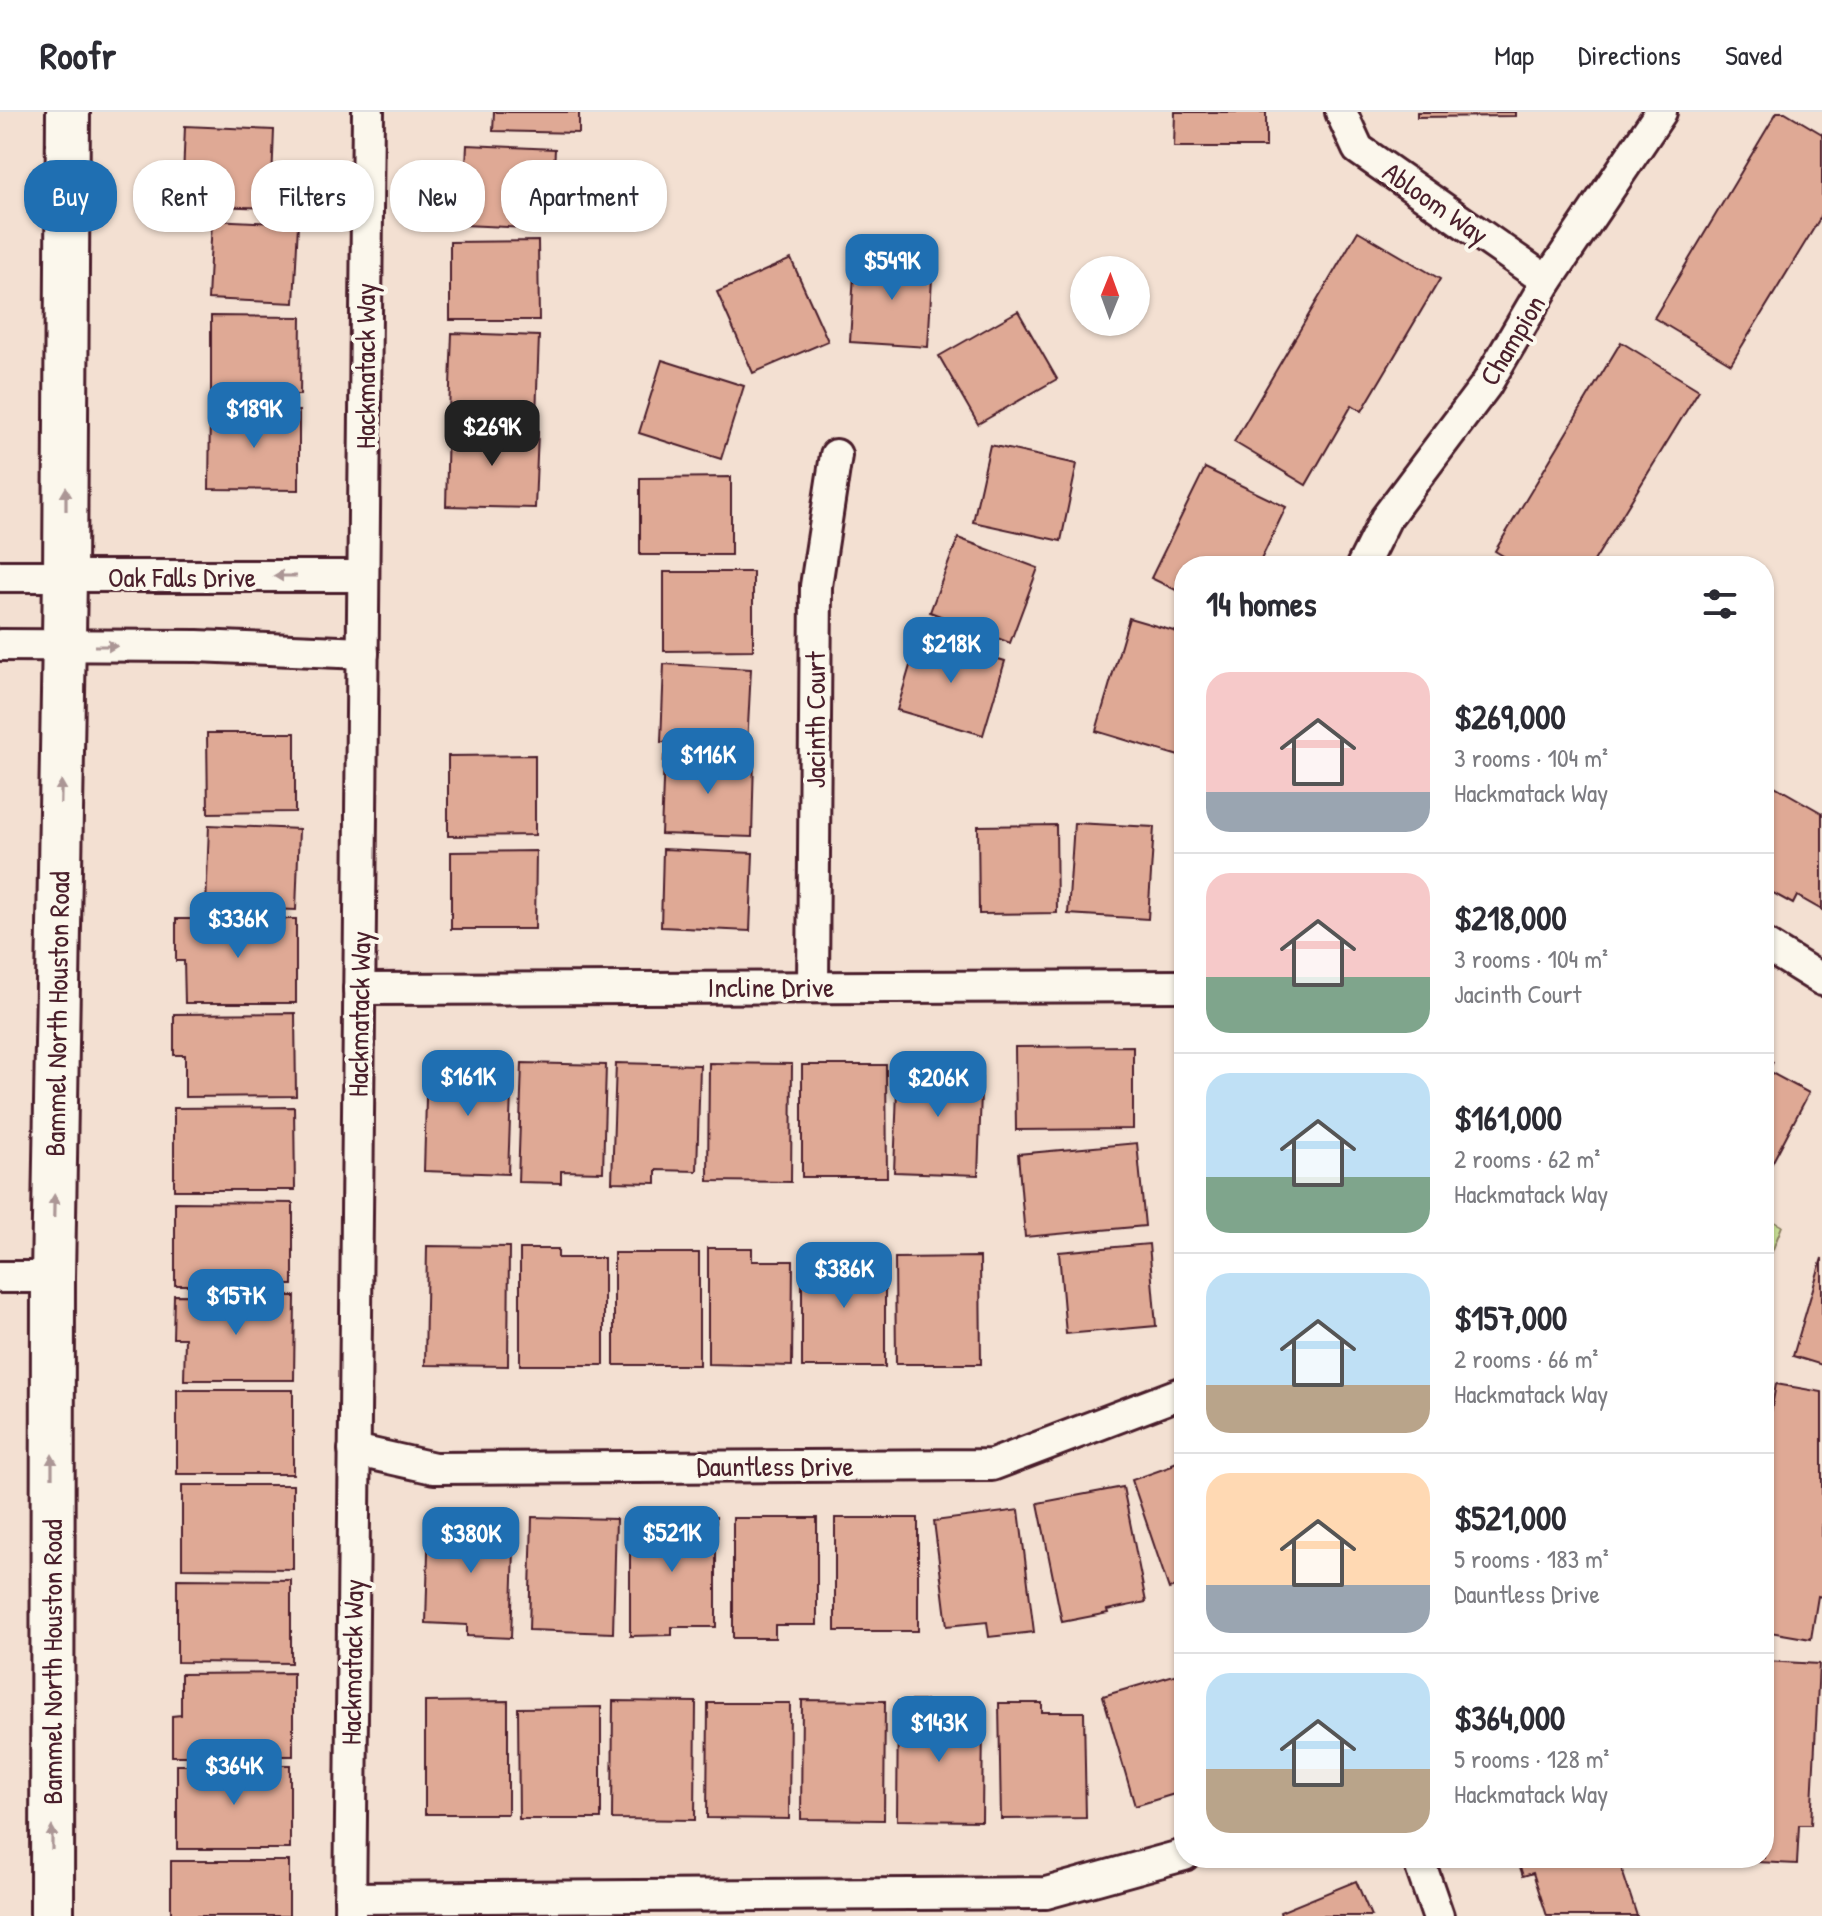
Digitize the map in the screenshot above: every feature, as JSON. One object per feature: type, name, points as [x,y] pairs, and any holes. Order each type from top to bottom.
[{"type":"main road","name":"Bammel North Houston Road","points":[[52,1916],[53,1277],[65,577],[68,112]]},
{"type":"street","name":"Hackmatack Way","points":[[350,1907],[368,112]]},
{"type":"street","name":"Abloom Way","points":[[1341,112],[1358,149],[1547,281]]},
{"type":"street","name":"Champion","points":[[1367,556],[1386,518],[1486,385],[1547,281],[1661,112]]},
{"type":"street","name":"Jacinth Court","points":[[813,986],[816,586],[836,455]]},
{"type":"street","name":"Oak Falls Drive","points":[[0,576],[363,576]]},
{"type":"street","points":[[0,645],[197,646],[363,653]]},
{"type":"street","points":[[1774,950],[1822,980]]},
{"type":"street","name":"Incline Drive","points":[[359,989],[1174,986]]},
{"type":"street","points":[[0,1277],[53,1277]]},
{"type":"street","name":"Dauntless Drive","points":[[354,1450],[434,1468],[992,1465],[1174,1396]]},
{"type":"street","points":[[350,1907],[1046,1893],[1174,1858]]},
{"type":"street","points":[[1421,1868],[1438,1916]]},
{"type":"green space","points":[[1774,1222],[1782,1226],[1774,1246]]},
{"type":"building","points":[[494,112],[579,112],[579,133],[493,131]]},
{"type":"building","points":[[1175,112],[1266,112],[1266,147],[1174,147]]},
{"type":"building","points":[[1417,112],[1515,112],[1515,116],[1417,117]]},
{"type":"building","points":[[1777,112],[1785,112],[1822,134],[1822,215],[1731,364],[1654,318]]},
{"type":"building","points":[[185,126],[274,130],[273,160],[251,160],[251,207],[235,207],[235,160],[184,160]]},
{"type":"building","points":[[467,145],[555,149],[554,160],[501,160],[501,227],[485,226],[485,160],[466,160]]},
{"type":"building","points":[[235,221],[251,222],[251,232],[298,232],[294,303],[208,299],[211,232],[235,232]]},
{"type":"building","points":[[1358,231],[1440,279],[1362,411],[1352,405],[1306,485],[1234,442]]},
{"type":"building","points":[[538,241],[539,320],[450,320],[450,242]]},
{"type":"building","points":[[855,256],[933,261],[928,347],[850,342]]},
{"type":"building","points":[[791,259],[828,341],[753,373],[717,292]]},
{"type":"building","points":[[1018,311],[1057,379],[978,424],[939,356]]},
{"type":"building","points":[[211,316],[301,317],[300,395],[211,395]]},
{"type":"building","points":[[452,333],[539,336],[536,416],[449,413]]},
{"type":"building","points":[[1621,342],[1699,390],[1597,556],[1503,556],[1495,551]]},
{"type":"building","points":[[662,360],[744,386],[721,459],[639,433]]},
{"type":"building","points":[[210,410],[299,411],[299,490],[209,489]]},
{"type":"building","points":[[448,427],[538,431],[535,508],[446,506]]},
{"type":"building","points":[[990,445],[1077,464],[1061,541],[973,522]]},
{"type":"building","points":[[1205,468],[1286,507],[1263,556],[1174,556],[1174,589],[1151,578]]},
{"type":"building","points":[[731,477],[731,555],[640,555],[640,478]]},
{"type":"building","points":[[958,538],[1038,568],[1010,643],[930,612]]},
{"type":"building","points":[[664,572],[753,572],[753,650],[664,651]]},
{"type":"building","points":[[1129,618],[1174,631],[1174,755],[1096,731]]},
{"type":"building","points":[[919,635],[1005,661],[983,735],[897,710]]},
{"type":"building","points":[[664,664],[751,669],[747,746],[661,742]]},
{"type":"building","points":[[207,733],[295,733],[295,812],[208,813]]},
{"type":"building","points":[[535,755],[535,835],[448,836],[448,756]]},
{"type":"building","points":[[664,756],[754,758],[752,837],[661,834]]},
{"type":"building","points":[[1774,786],[1822,813],[1822,910],[1797,896],[1793,904],[1774,894]]},
{"type":"building","points":[[1074,823],[1154,827],[1148,919],[1068,914]]},
{"type":"building","points":[[209,825],[299,829],[296,910],[206,907]]},
{"type":"building","points":[[1056,825],[1057,913],[979,914],[978,826]]},
{"type":"building","points":[[663,849],[753,853],[750,931],[661,927]]},
{"type":"building","points":[[536,851],[535,929],[451,929],[451,852]]},
{"type":"building","points":[[176,919],[296,919],[296,1003],[185,1003],[184,961],[176,961]]},
{"type":"building","points":[[295,1013],[296,1096],[185,1097],[185,1055],[174,1055],[174,1014]]},
{"type":"building","points":[[1133,1046],[1133,1129],[1016,1130],[1015,1047]]},
{"type":"building","points":[[427,1062],[512,1065],[508,1174],[424,1171]]},
{"type":"building","points":[[522,1063],[606,1065],[603,1172],[561,1171],[561,1183],[518,1182]]},
{"type":"building","points":[[616,1063],[700,1065],[697,1171],[656,1170],[656,1183],[612,1182]]},
{"type":"building","points":[[709,1063],[792,1064],[791,1182],[708,1181]]},
{"type":"building","points":[[898,1063],[982,1066],[978,1175],[894,1172]]},
{"type":"building","points":[[802,1065],[886,1065],[887,1177],[802,1177]]},
{"type":"building","points":[[1774,1074],[1809,1093],[1774,1159]]},
{"type":"building","points":[[294,1107],[295,1190],[174,1190],[174,1108]]},
{"type":"building","points":[[1137,1143],[1145,1226],[1025,1237],[1018,1154]]},
{"type":"building","points":[[175,1202],[293,1203],[293,1285],[175,1285]]},
{"type":"building","points":[[1149,1244],[1156,1326],[1066,1334],[1059,1252]]},
{"type":"building","points":[[427,1246],[509,1247],[508,1366],[425,1365]]},
{"type":"building","points":[[708,1248],[752,1248],[752,1261],[793,1261],[792,1366],[708,1364]]},
{"type":"building","points":[[520,1249],[558,1249],[558,1258],[604,1258],[604,1365],[520,1365]]},
{"type":"building","points":[[614,1253],[699,1253],[699,1365],[614,1365]]},
{"type":"building","points":[[802,1254],[885,1254],[885,1367],[802,1367]]},
{"type":"building","points":[[980,1257],[981,1364],[896,1364],[895,1258]]},
{"type":"building","points":[[1822,1258],[1822,1365],[1793,1356]]},
{"type":"building","points":[[174,1295],[295,1296],[294,1380],[184,1380],[185,1338],[173,1338]]},
{"type":"building","points":[[1776,1384],[1822,1392],[1822,1597],[1818,1596],[1811,1639],[1774,1633]]},
{"type":"building","points":[[177,1390],[293,1390],[293,1474],[177,1474]]},
{"type":"building","points":[[1172,1464],[1174,1587],[1169,1589],[1132,1480]]},
{"type":"building","points":[[182,1485],[293,1485],[293,1569],[182,1568]]},
{"type":"building","points":[[1123,1487],[1146,1602],[1062,1622],[1038,1503]]},
{"type":"building","points":[[1019,1510],[1034,1632],[989,1637],[987,1622],[947,1626],[934,1521]]},
{"type":"building","points":[[429,1517],[515,1520],[511,1638],[467,1636],[467,1625],[426,1623]]},
{"type":"building","points":[[532,1517],[616,1519],[613,1633],[529,1630]]},
{"type":"building","points":[[716,1517],[716,1627],[672,1627],[672,1635],[630,1636],[630,1518]]},
{"type":"building","points":[[733,1518],[817,1518],[817,1625],[775,1625],[775,1638],[733,1638]]},
{"type":"building","points":[[835,1518],[918,1518],[918,1631],[835,1631]]},
{"type":"building","points":[[177,1579],[291,1580],[291,1663],[177,1662]]},
{"type":"building","points":[[1774,1662],[1819,1664],[1811,1825],[1799,1825],[1797,1864],[1774,1863]]},
{"type":"building","points":[[293,1673],[293,1756],[172,1756],[172,1716],[181,1715],[181,1674]]},
{"type":"building","points":[[1174,1675],[1174,1794],[1135,1806],[1103,1696]]},
{"type":"building","points":[[802,1700],[885,1701],[884,1820],[801,1819]]},
{"type":"building","points":[[508,1701],[508,1814],[425,1814],[425,1702]]},
{"type":"building","points":[[613,1701],[696,1702],[695,1820],[612,1819]]},
{"type":"building","points":[[898,1701],[940,1701],[940,1716],[983,1716],[982,1821],[897,1820]]},
{"type":"building","points":[[708,1703],[790,1703],[789,1819],[707,1818]]},
{"type":"building","points":[[999,1703],[1042,1703],[1042,1712],[1084,1712],[1086,1818],[1001,1819]]},
{"type":"building","points":[[601,1707],[601,1819],[519,1819],[518,1708]]},
{"type":"building","points":[[177,1765],[290,1765],[290,1849],[177,1849]]},
{"type":"building","points":[[171,1861],[289,1861],[289,1916],[171,1916]]},
{"type":"building","points":[[1520,1868],[1621,1868],[1637,1916],[1547,1916],[1533,1873],[1523,1876]]},
{"type":"building","points":[[1356,1881],[1371,1916],[1281,1916],[1280,1912]]}]
